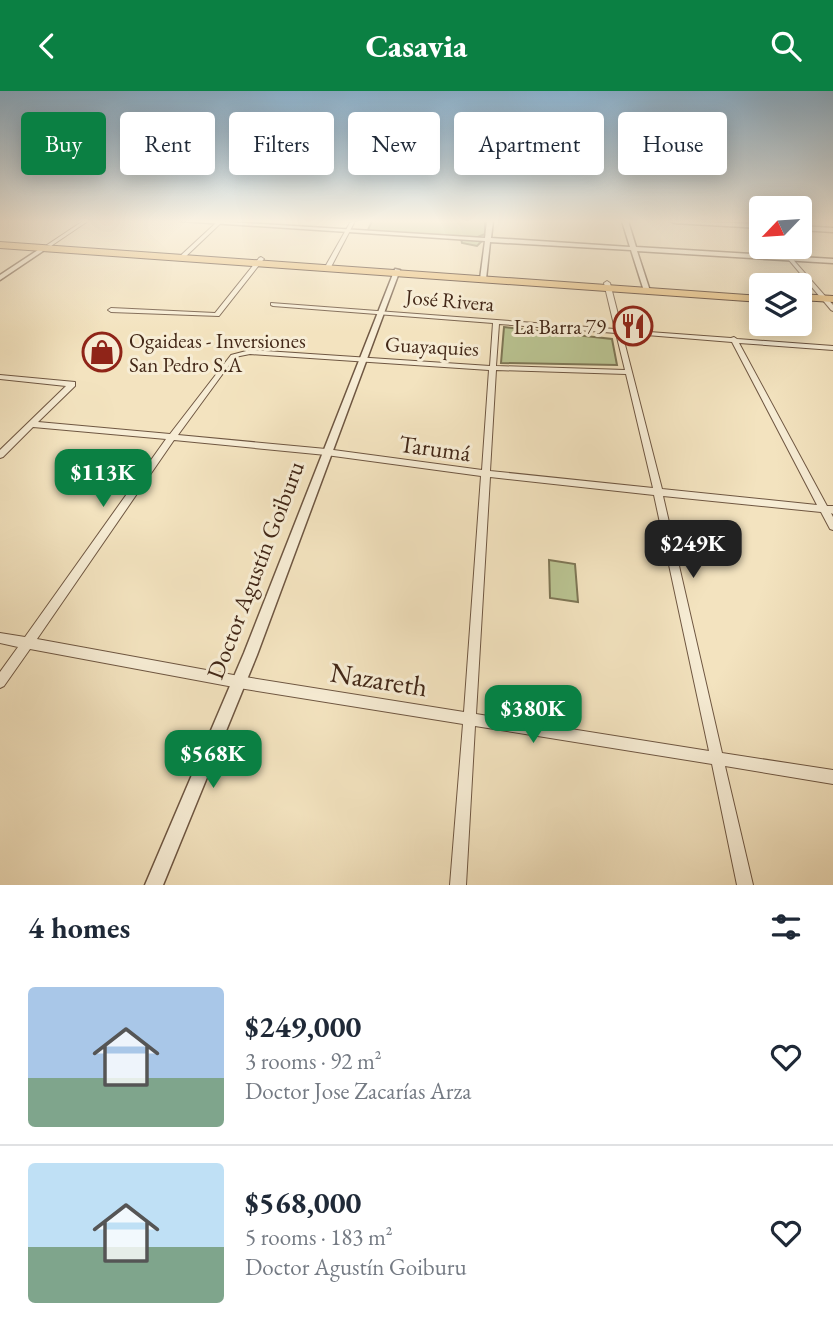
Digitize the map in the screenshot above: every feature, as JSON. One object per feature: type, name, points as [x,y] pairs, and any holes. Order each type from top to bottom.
[{"type":"highway","points":[[214,258],[749,295]]},
{"type":"highway","points":[[812,301],[830,303]]},
{"type":"street","points":[[0,278],[30,258]]},
{"type":"street","points":[[329,266],[333,258]]},
{"type":"street","points":[[484,277],[486,258]]},
{"type":"street","points":[[636,258],[646,288]]},
{"type":"street","points":[[792,259],[830,303]]},
{"type":"street","points":[[805,259],[833,261]]},
{"type":"street","points":[[111,310],[217,315],[260,261]]},
{"type":"street","name":"Doctor Agustín Goiburu","points":[[154,885],[239,681],[326,452],[383,312],[396,271]]},
{"type":"street","points":[[608,286],[658,491],[745,885]]},
{"type":"street","name":"José Rivera","points":[[273,304],[833,348]]},
{"type":"street","points":[[458,885],[488,474],[496,321]]},
{"type":"street","points":[[734,339],[829,509],[833,526]]},
{"type":"street","name":"Guayaquies","points":[[172,437],[233,356],[250,352],[629,372]]},
{"type":"street","points":[[0,377],[72,384],[0,456]]},
{"type":"street","name":"Tarumá","points":[[33,423],[326,452],[488,474],[829,509]]},
{"type":"street","points":[[0,682],[172,437]]},
{"type":"street","name":"Nazareth","points":[[0,638],[239,681],[833,777]]},
{"type":"green space","points":[[504,327],[612,339],[617,365],[501,363]]},
{"type":"green space","points":[[549,560],[575,564],[578,602],[550,598]]},
{"type":"place","name":"La Barra 79","points":[[633,326]]},
{"type":"place","name":"Ogaideas - Inversiones San Pedro S.A","points":[[102,352]]}]
